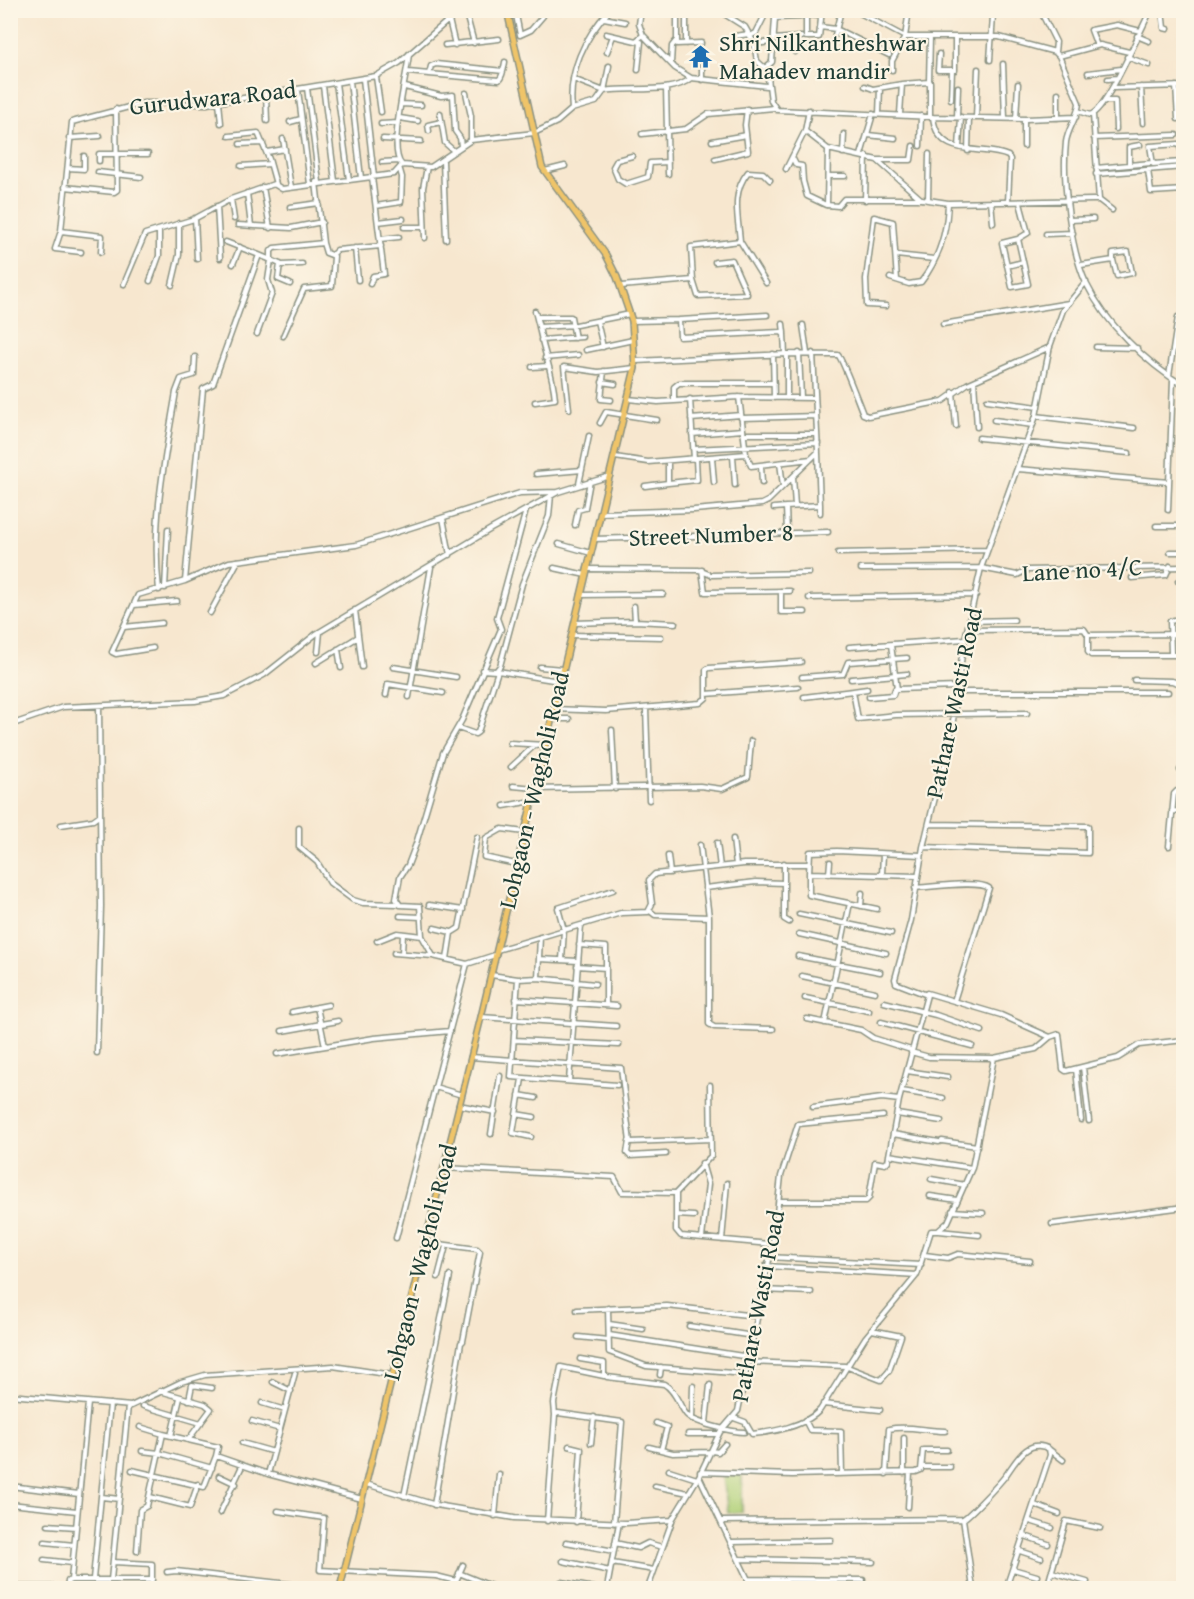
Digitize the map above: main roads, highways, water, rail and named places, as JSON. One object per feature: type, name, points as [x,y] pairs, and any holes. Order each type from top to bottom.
[{"type":"main road","name":"Lohgaon - Wagholi Road","points":[[340,1588],[481,1017],[636,361],[632,321],[621,286],[606,255],[545,171],[534,133],[507,10]]},
{"type":"place","name":"Shri Nilkantheshwar Mahadev mandir","points":[[701,57]]}]
